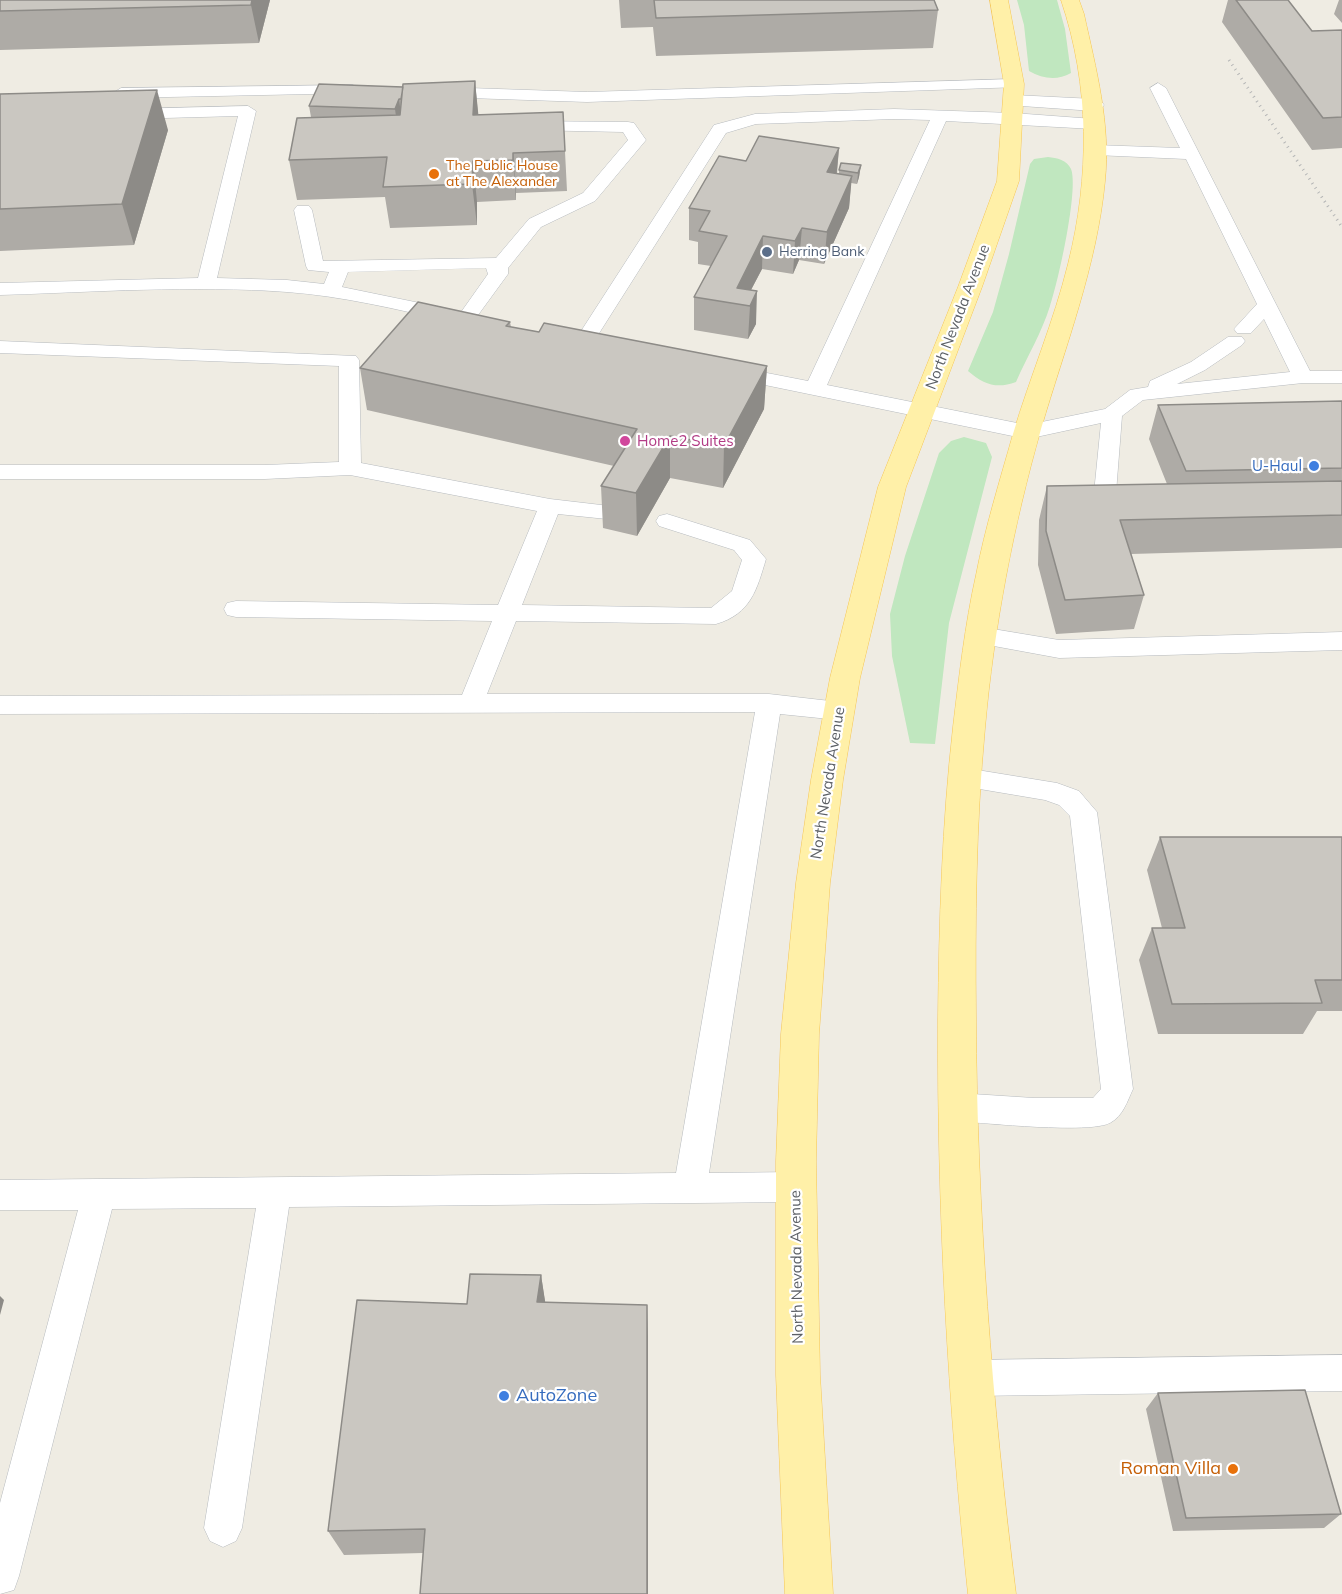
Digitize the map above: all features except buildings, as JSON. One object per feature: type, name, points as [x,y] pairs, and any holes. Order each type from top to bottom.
[{"type":"main road","name":"North Nevada Avenue","points":[[809,1594],[798,1375],[796,1187],[800,1034],[817,853],[839,711],[855,633],[892,487],[1008,181],[1013,101],[999,0]]},
{"type":"main road","points":[[992,1594],[978,1472],[961,1234],[957,1107],[957,921],[969,727],[990,575],[1027,432],[1080,264],[1095,178],[1094,126],[1075,14],[1070,0]]},
{"type":"street","points":[[1013,101],[1094,126]]},
{"type":"lane","points":[[1158,88],[1303,377]]},
{"type":"lane","points":[[104,93],[369,90]]},
{"type":"lane","points":[[427,92],[1013,101]]},
{"type":"lane","points":[[466,318],[498,274],[498,267],[535,224],[589,197],[637,140],[628,126],[633,95]]},
{"type":"lane","points":[[584,342],[720,129],[755,119],[894,114],[940,116],[1013,101]]},
{"type":"lane","points":[[108,114],[248,111],[206,285]]},
{"type":"lane","points":[[815,389],[940,116]]},
{"type":"lane","points":[[526,125],[628,126]]},
{"type":"lane","points":[[1094,126],[1192,154]]},
{"type":"lane","points":[[303,210],[315,266],[478,261],[490,262],[498,267]]},
{"type":"lane","points":[[331,292],[340,267]]},
{"type":"lane","points":[[0,289],[206,285],[289,286],[331,292],[487,323]]},
{"type":"lane","points":[[711,368],[1027,432],[1112,414],[1137,394],[1198,366],[1240,335],[1268,305]]},
{"type":"lane","points":[[562,338],[607,347]]},
{"type":"lane","points":[[0,347],[349,360],[350,468]]},
{"type":"lane","points":[[1137,394],[1303,377],[1342,377]]},
{"type":"lane","points":[[1105,493],[1112,414]]},
{"type":"lane","points":[[0,472],[265,472],[350,468],[550,506],[636,515]]},
{"type":"lane","points":[[471,703],[550,506]]},
{"type":"lane","points":[[236,609],[716,616],[743,595],[754,559],[742,545],[667,521]]},
{"type":"lane","points":[[981,636],[1059,649],[1342,641]]},
{"type":"lane","points":[[690,1188],[769,703]]},
{"type":"lane","points":[[0,705],[769,703],[839,711]]},
{"type":"lane","points":[[957,1107],[1034,1112],[1100,1112],[1112,1101],[1117,1089],[1083,812],[1069,798],[1047,790],[965,778]]},
{"type":"lane","points":[[0,1195],[796,1187]]},
{"type":"lane","points":[[223,1528],[275,1192]]},
{"type":"lane","points":[[0,1576],[99,1194]]},
{"type":"lane","points":[[971,1378],[1342,1373]]},
{"type":"green space","points":[[1017,0],[1057,0],[1065,29],[1071,73],[1050,78],[1029,71],[1024,25]]},
{"type":"green space","points":[[1048,157],[1067,163],[1073,180],[1070,215],[1058,278],[1043,325],[1016,382],[1003,385],[991,384],[980,380],[968,371],[993,312],[1030,164],[1034,159]]},
{"type":"green space","points":[[964,437],[986,443],[992,457],[949,623],[935,744],[910,743],[892,656],[890,614],[905,556],[939,453],[951,441]]},
{"type":"railway","points":[[1229,60],[1342,227]]},
{"type":"place","name":"The Public House at The Alexander","points":[[434,174]]},
{"type":"place","name":"Herring Bank","points":[[767,252]]},
{"type":"place","name":"Home2 Suites","points":[[625,441]]},
{"type":"place","name":"U-Haul","points":[[1314,466]]},
{"type":"place","name":"AutoZone","points":[[504,1396]]},
{"type":"place","name":"Roman Villa","points":[[1233,1469]]}]
